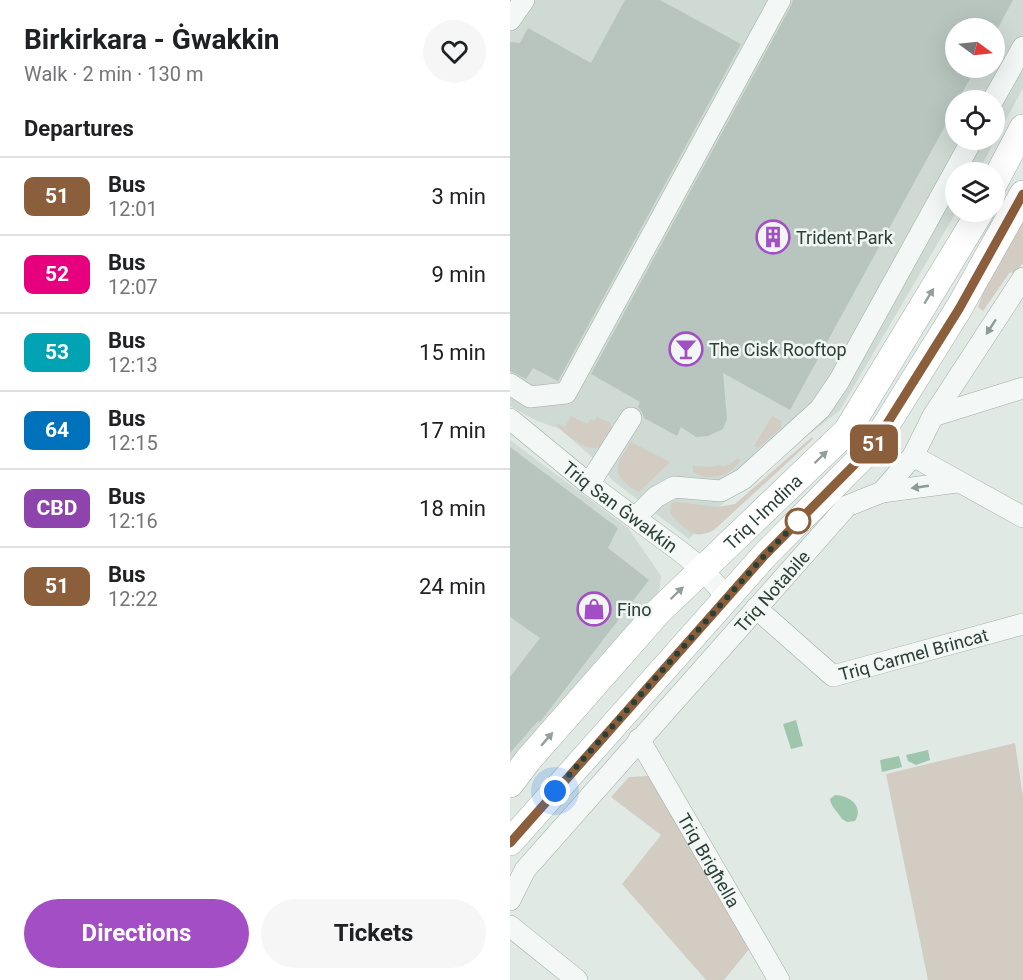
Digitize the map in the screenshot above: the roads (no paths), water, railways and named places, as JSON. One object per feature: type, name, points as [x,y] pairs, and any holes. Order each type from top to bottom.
[{"type":"main road","points":[[1005,162],[1023,128]]},
{"type":"main road","name":"Triq l-Imdina","points":[[510,843],[765,555],[873,446],[959,309],[1023,194]]},
{"type":"main road","name":"Triq l-Imdina","points":[[510,784],[528,760],[658,612],[847,431],[974,222]]},
{"type":"street","points":[[510,20],[524,0]]},
{"type":"street","points":[[510,384],[530,397],[566,393],[780,0]]},
{"type":"street","points":[[999,90],[1023,47]]},
{"type":"street","points":[[636,517],[656,497],[674,487],[721,491],[743,479],[820,409],[839,381],[966,150]]},
{"type":"street","name":"Triq Notabile","points":[[510,900],[525,870],[847,506],[882,492],[913,456],[933,416],[1023,278]]},
{"type":"street","points":[[933,416],[1023,388]]},
{"type":"street","points":[[589,484],[631,418]]},
{"type":"street","name":"Triq San Ġwakkin","points":[[510,420],[589,484],[636,517],[702,569],[727,597]]},
{"type":"street","points":[[913,456],[1023,517]]},
{"type":"street","points":[[882,492],[957,482]]},
{"type":"street","name":"Triq Carmel Brincat","points":[[756,608],[833,676],[1023,624]]},
{"type":"street","name":"Triq Brigħella","points":[[639,739],[779,980]]},
{"type":"street","points":[[510,926],[577,980]]},
{"type":"place","name":"Trident Park","points":[[773,237]]},
{"type":"place","name":"The Cisk Rooftop","points":[[686,349]]},
{"type":"place","name":"Fino","points":[[594,609]]}]
